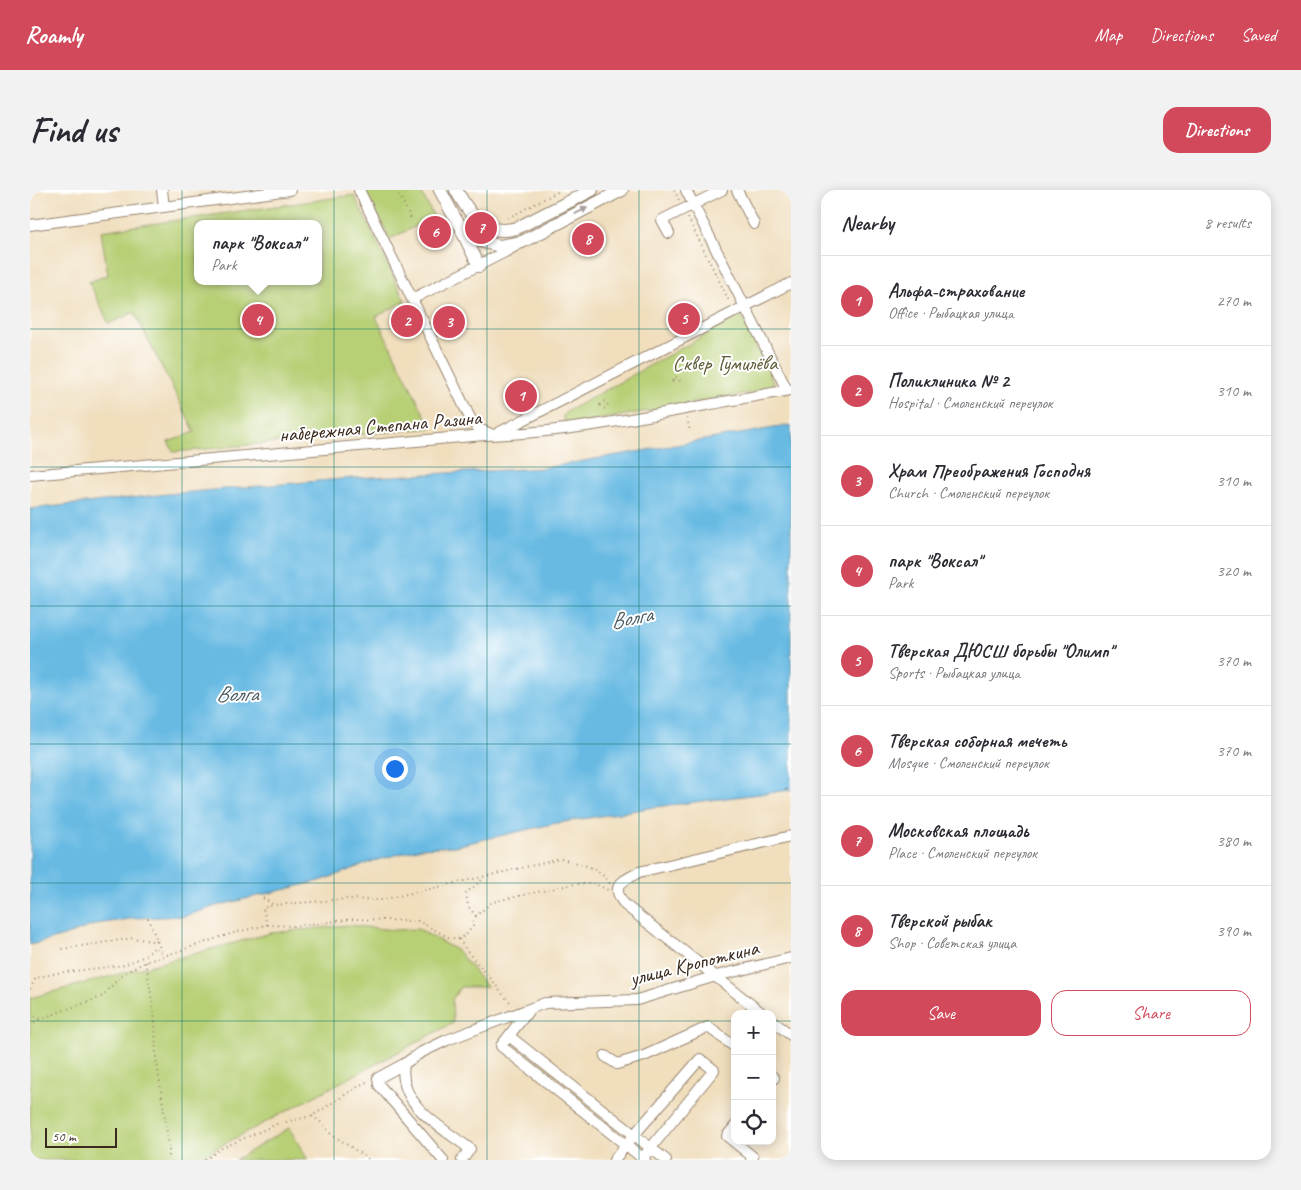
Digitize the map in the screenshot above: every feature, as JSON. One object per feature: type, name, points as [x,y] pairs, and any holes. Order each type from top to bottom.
[{"type":"main road","points":[[440,190],[479,266]]},
{"type":"main road","points":[[456,190],[468,211],[480,223],[497,229],[517,228],[592,190]]},
{"type":"main road","points":[[456,220],[467,233],[483,242],[500,246],[522,242],[622,190]]},
{"type":"street","points":[[162,190],[164,207]]},
{"type":"street","points":[[30,225],[290,190]]},
{"type":"street","points":[[359,190],[473,422],[482,431],[494,435],[791,283]]},
{"type":"street","points":[[686,190],[688,207],[745,307],[789,390]]},
{"type":"street","points":[[669,233],[662,220],[722,190]]},
{"type":"street","points":[[737,190],[754,224]]},
{"type":"street","points":[[412,300],[522,242]]},
{"type":"street","name":"набережная Степана Разина","points":[[30,475],[568,430],[789,390]]},
{"type":"street","points":[[759,1010],[625,905],[617,894],[617,888],[639,872],[791,836]]},
{"type":"street","name":"улица Кропоткина","points":[[378,1078],[420,1053],[447,1040],[545,1003],[637,1000],[716,976],[791,958]]},
{"type":"street","points":[[529,1009],[501,1046],[627,1146],[643,1159],[714,1070],[700,1059],[634,1135],[627,1146],[614,1160]]},
{"type":"street","points":[[776,1024],[791,1036]]},
{"type":"street","points":[[606,1056],[617,1064],[644,1056],[708,1027],[731,1044]]},
{"type":"street","points":[[509,1036],[666,1160]]},
{"type":"street","points":[[404,1064],[404,1084],[415,1106],[470,1149],[462,1160]]},
{"type":"street","points":[[378,1078],[379,1085],[443,1160]]},
{"type":"street","points":[[731,1130],[726,1136],[731,1140]]},
{"type":"street","points":[[738,1145],[753,1157],[751,1160]]},
{"type":"path","points":[[397,190],[412,221]]},
{"type":"path","points":[[504,220],[561,190]]},
{"type":"path","points":[[674,190],[688,207],[735,312]]},
{"type":"path","points":[[687,416],[690,432]]},
{"type":"path","points":[[786,785],[786,790]]},
{"type":"path","points":[[266,925],[263,908],[274,905],[347,899],[381,900],[561,859],[589,866],[604,875],[617,894]]},
{"type":"path","points":[[476,916],[468,906],[466,892],[484,877]]},
{"type":"path","points":[[30,1025],[43,1018],[101,997],[124,973],[146,962],[232,932],[266,925],[294,926],[354,919],[418,921],[448,937],[459,939],[473,926],[476,916],[492,902],[574,884],[595,884],[617,894]]},
{"type":"path","points":[[263,898],[274,905]]},
{"type":"path","points":[[148,918],[163,955]]},
{"type":"path","points":[[62,950],[133,938],[158,942]]},
{"type":"path","points":[[459,939],[504,998],[513,1004],[529,1009]]},
{"type":"path","points":[[30,989],[36,978],[57,973],[124,965],[146,956],[155,947],[163,955]]},
{"type":"path","points":[[146,962],[155,1020],[156,1057],[169,1146],[169,1160]]},
{"type":"path","points":[[30,1015],[43,1018]]},
{"type":"path","points":[[205,1160],[220,1149],[277,1124],[312,1116],[362,1084],[378,1078]]},
{"type":"path","points":[[312,1116],[322,1123],[330,1133],[370,1160]]},
{"type":"green space","points":[[365,190],[420,190],[434,217],[390,239]]},
{"type":"green space","points":[[354,195],[405,301],[376,317],[431,428],[174,452],[168,442],[195,432],[134,312],[109,324],[89,282],[108,275],[101,231]]},
{"type":"green space","name":"Сквер Гумилёва","points":[[741,315],[776,388],[570,425],[564,421],[563,416],[566,412]]},
{"type":"green space","points":[[348,925],[394,930],[418,929],[458,951],[487,987],[460,987],[452,1000],[453,1023],[194,1160],[30,1160],[30,998],[271,933]]},
{"type":"green space","points":[[289,1128],[308,1160],[235,1160]]},
{"type":"water","name":"Волга","points":[[791,425],[791,790],[655,807],[552,824],[455,846],[421,848],[374,861],[320,881],[216,906],[185,916],[136,918],[97,924],[64,936],[30,945],[30,509],[167,494],[353,478],[543,468]]},
{"type":"place","name":"Московская площадь","points":[[481,228]]},
{"type":"place","name":"Тверская соборная мечеть","points":[[435,232]]},
{"type":"place","name":"Тверской рыбак","points":[[588,239]]},
{"type":"place","name":"Тверская ДЮСШ борьбы \"Олимп\"","points":[[684,319]]},
{"type":"place","name":"парк \"Воксал\"","points":[[258,320]]},
{"type":"place","name":"Поликлиника № 2","points":[[407,321]]},
{"type":"place","name":"Храм Преображения Господня","points":[[449,322]]},
{"type":"place","name":"Альфа-страхование","points":[[521,396]]}]
